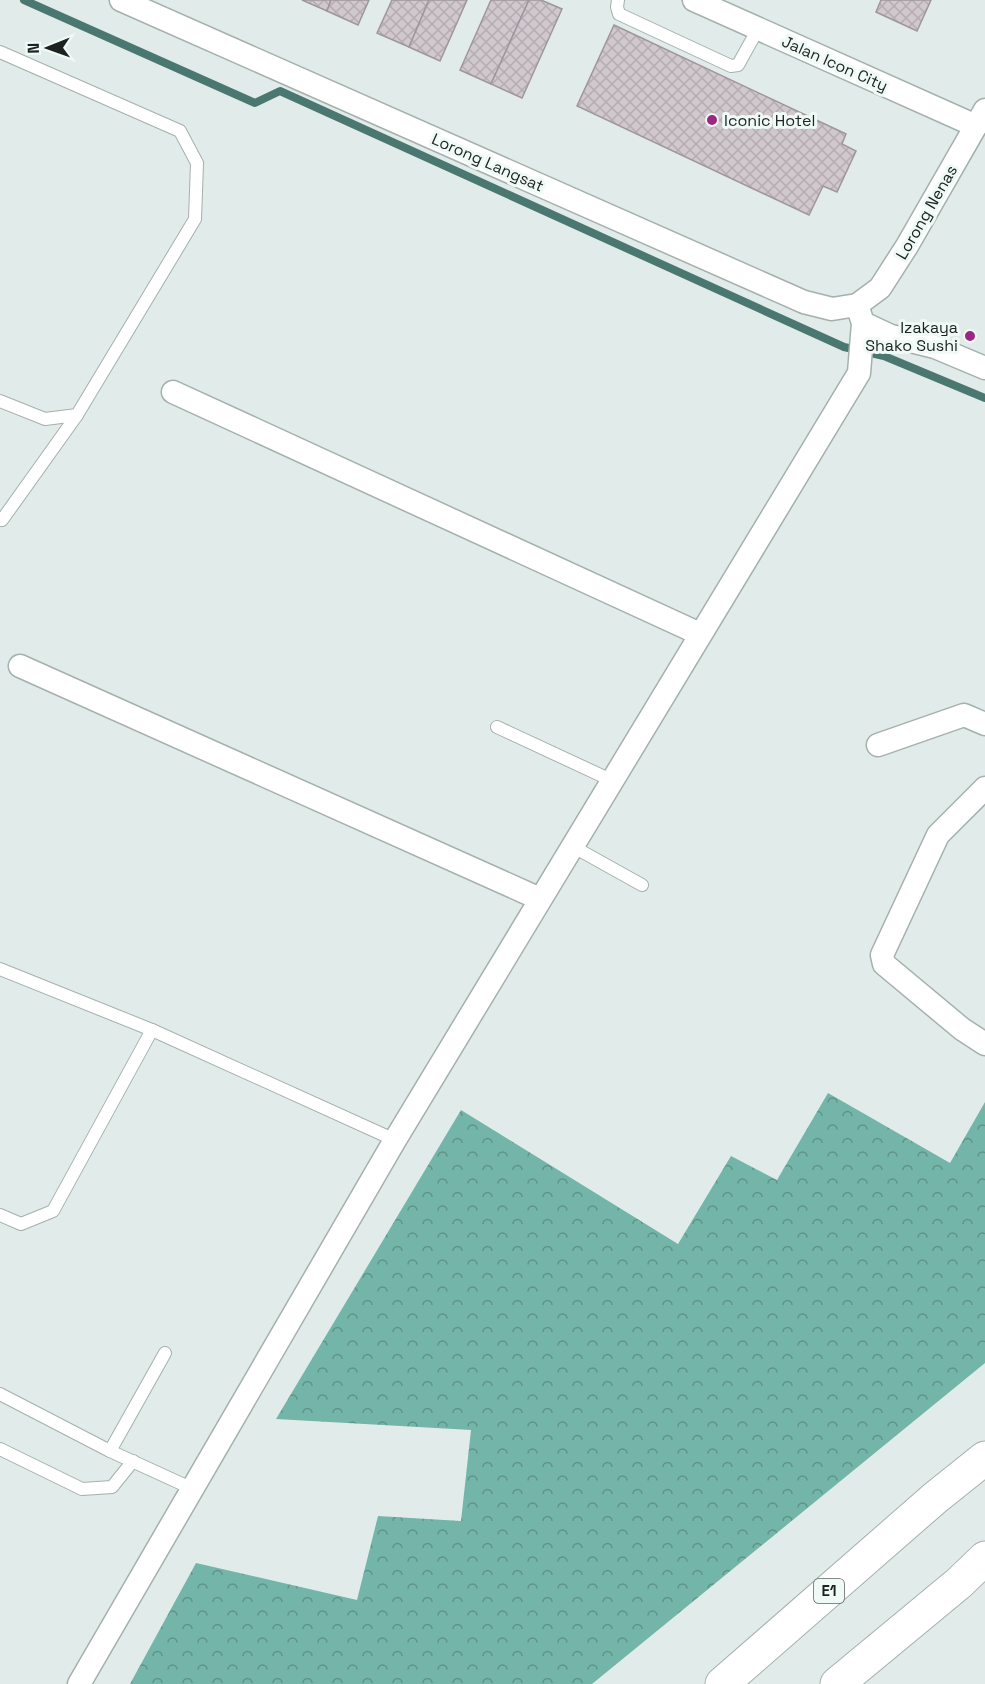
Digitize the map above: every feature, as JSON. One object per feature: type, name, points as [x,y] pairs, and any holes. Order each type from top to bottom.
[{"type":"highway","points":[[935,1498],[985,1446]]},
{"type":"highway","name":"E1","points":[[722,1684],[935,1498],[985,1458]]},
{"type":"highway","points":[[837,1684],[972,1578],[985,1558]]},
{"type":"street","name":"Lorong Langsat","points":[[122,0],[804,302],[832,309],[861,324]]},
{"type":"street","name":"Jalan Icon City","points":[[694,0],[980,118]]},
{"type":"street","name":"Lorong Nenas","points":[[861,324],[980,118]]},
{"type":"street","points":[[79,1684],[395,1140],[859,373],[861,324],[891,336],[935,347],[985,368]]},
{"type":"street","points":[[173,392],[700,634]]},
{"type":"street","points":[[20,666],[540,899]]},
{"type":"street","points":[[878,745],[964,715],[985,724]]},
{"type":"street","points":[[985,788],[938,836],[881,960],[962,1029],[985,1044]]},
{"type":"lane","points":[[618,0],[619,14],[731,66],[738,65],[758,28]]},
{"type":"lane","points":[[0,52],[180,131],[197,163],[195,219],[77,415],[1,518]]},
{"type":"lane","points":[[0,401],[45,419],[77,415]]},
{"type":"lane","points":[[497,727],[611,780]]},
{"type":"lane","points":[[572,846],[642,885]]},
{"type":"lane","points":[[0,969],[152,1030],[395,1140]]},
{"type":"lane","points":[[0,1215],[21,1224],[53,1211],[152,1030]]},
{"type":"lane","points":[[110,1451],[165,1353]]},
{"type":"lane","points":[[0,1394],[110,1451],[193,1489]]},
{"type":"lane","points":[[0,1449],[82,1489],[111,1486],[133,1461]]},
{"type":"green space","points":[[828,1093],[950,1163],[985,1102],[985,1363],[592,1684],[130,1684],[196,1563],[357,1600],[378,1516],[461,1521],[471,1430],[276,1419],[461,1110],[678,1244],[731,1156],[777,1180]]},
{"type":"building","points":[[302,0],[331,0],[327,11]]},
{"type":"building","points":[[331,0],[369,0],[358,25],[327,11]]},
{"type":"building","points":[[392,0],[429,0],[409,47],[377,33]]},
{"type":"building","points":[[429,0],[467,0],[440,61],[409,47]]},
{"type":"building","points":[[491,0],[529,0],[491,84],[460,70]]},
{"type":"building","points":[[529,0],[541,0],[562,9],[522,98],[491,84]]},
{"type":"building","points":[[881,0],[931,0],[917,31],[876,12]]},
{"type":"building","name":"Iconic Hotel","points":[[614,25],[846,134],[842,144],[856,151],[837,192],[823,186],[809,215],[577,106]]},
{"type":"waterway","points":[[24,0],[255,103],[280,91],[844,347],[884,356],[985,398]]},
{"type":"place","name":"Iconic Hotel","points":[[712,120]]},
{"type":"place","name":"Izakaya Shako Sushi","points":[[970,336]]}]
